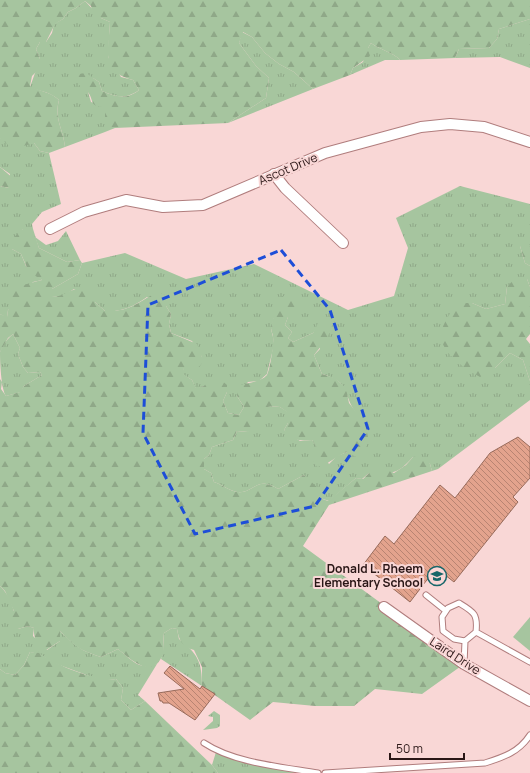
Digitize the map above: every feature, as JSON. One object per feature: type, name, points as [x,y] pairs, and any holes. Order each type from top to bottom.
[{"type":"street","name":"Ascot Drive","points":[[50,228],[84,212],[126,200],[163,207],[203,205],[325,153],[421,127],[450,124],[484,127],[530,142]]},
{"type":"street","points":[[274,174],[285,188],[343,242]]},
{"type":"street","name":"Laird Drive","points":[[384,607],[464,664],[530,701]]},
{"type":"lane","points":[[426,595],[446,610]]},
{"type":"lane","points":[[464,664],[465,641],[476,632],[478,621],[473,611],[459,604],[446,610],[442,617],[443,631],[454,639],[465,641]]},
{"type":"lane","points":[[476,632],[530,662]]},
{"type":"lane","points":[[325,773],[485,762],[508,756],[525,743],[530,735]]},
{"type":"lane","points":[[204,743],[216,752],[239,758],[318,773]]},
{"type":"highlighted area","points":[[281,250],[330,310],[368,429],[315,506],[195,534],[143,433],[148,305]]},
{"type":"green space","points":[[0,0],[530,0],[530,19],[499,29],[497,39],[489,48],[459,49],[455,58],[400,60],[394,55],[371,43],[368,48],[370,56],[353,68],[350,75],[313,89],[294,72],[279,64],[265,53],[252,37],[243,32],[239,43],[256,66],[269,78],[266,98],[228,123],[115,128],[105,132],[105,107],[96,106],[94,104],[87,91],[79,85],[78,74],[86,73],[99,82],[102,91],[112,95],[126,96],[139,90],[133,80],[122,76],[115,71],[111,65],[108,58],[110,22],[101,18],[94,19],[91,6],[85,1],[68,12],[63,19],[55,24],[46,42],[40,42],[36,49],[40,59],[40,68],[32,76],[30,86],[52,95],[59,100],[58,118],[65,147],[49,153],[40,151],[34,143],[13,149],[0,138]]},
{"type":"green space","points":[[85,1],[101,18],[110,22],[108,57],[121,77],[133,80],[139,90],[125,96],[112,95],[102,91],[99,82],[93,78],[88,92],[91,102],[105,107],[105,132],[65,147],[58,118],[59,100],[48,93],[30,87],[40,59],[36,49],[40,42],[46,42],[52,33],[54,24],[63,19],[68,12]]},
{"type":"green space","points":[[530,19],[530,68],[500,57],[455,58],[459,49],[489,48],[497,39],[499,29]]},
{"type":"green space","points":[[242,32],[252,37],[265,53],[279,64],[294,72],[313,89],[228,123],[266,98],[269,78],[256,66],[239,43]]},
{"type":"green space","points":[[371,43],[394,55],[400,60],[385,60],[350,75],[353,68],[363,62]]},
{"type":"green space","points":[[0,138],[34,143],[40,151],[49,153],[61,204],[42,212],[32,224],[33,229],[23,229],[12,249],[21,254],[26,266],[42,280],[33,282],[8,310],[7,318],[0,314],[0,186],[9,188],[10,174],[0,167]]},
{"type":"green space","points":[[0,167],[20,184],[9,188],[0,186]]},
{"type":"green space","points":[[460,186],[530,204],[530,246],[520,246],[525,263],[530,266],[530,287],[527,279],[507,287],[505,304],[486,309],[472,303],[495,368],[510,353],[523,360],[530,381],[530,400],[438,469],[432,471],[430,464],[413,457],[402,468],[393,472],[369,473],[362,479],[356,478],[329,501],[320,498],[304,475],[278,489],[270,485],[260,484],[243,492],[237,492],[214,482],[211,473],[204,469],[204,459],[209,455],[212,447],[233,440],[237,431],[248,432],[269,406],[280,407],[288,412],[288,423],[284,430],[300,441],[312,440],[329,464],[337,456],[347,452],[356,413],[342,385],[331,377],[322,374],[314,355],[320,349],[317,328],[313,333],[293,342],[288,338],[292,332],[285,325],[288,317],[275,314],[271,329],[273,349],[267,374],[259,381],[248,382],[237,396],[244,407],[239,415],[228,413],[223,401],[227,392],[204,386],[196,389],[192,380],[182,374],[184,367],[202,357],[192,341],[171,333],[169,324],[171,314],[166,306],[147,297],[137,304],[127,308],[117,311],[105,311],[95,302],[74,289],[63,296],[52,297],[52,289],[78,274],[82,263],[125,253],[186,279],[254,264],[348,310],[394,296],[408,248],[396,218]]},
{"type":"green space","points":[[23,229],[33,229],[39,248],[67,262],[80,260],[82,263],[78,274],[52,289],[52,297],[75,289],[84,290],[96,293],[95,302],[105,311],[114,311],[133,306],[158,292],[166,295],[166,306],[171,314],[169,324],[171,333],[197,344],[202,357],[201,365],[194,370],[184,368],[183,374],[192,380],[196,388],[204,386],[209,380],[220,379],[227,385],[227,392],[223,401],[228,413],[239,415],[244,407],[237,396],[238,386],[261,380],[267,375],[273,345],[271,328],[274,314],[272,308],[276,299],[286,295],[300,306],[299,314],[288,317],[285,325],[292,332],[288,338],[293,342],[313,333],[320,319],[328,317],[335,321],[326,340],[314,355],[322,374],[335,378],[346,388],[349,403],[365,423],[368,437],[365,451],[358,458],[347,452],[317,467],[312,458],[317,448],[312,440],[300,440],[287,434],[284,430],[288,423],[287,412],[280,407],[269,406],[262,430],[248,432],[237,431],[233,440],[212,447],[209,455],[204,459],[204,469],[211,473],[214,482],[237,492],[243,492],[260,484],[270,485],[278,489],[304,475],[319,489],[320,498],[328,501],[356,478],[363,479],[369,473],[375,473],[382,467],[394,473],[406,465],[413,457],[421,456],[430,464],[432,471],[329,505],[303,546],[464,664],[422,694],[375,689],[354,706],[315,706],[273,702],[250,720],[202,686],[202,667],[194,650],[184,645],[182,642],[177,629],[172,628],[164,633],[164,654],[155,665],[150,667],[145,667],[133,661],[118,649],[101,657],[83,650],[60,631],[60,641],[40,654],[77,672],[98,678],[116,679],[123,688],[121,700],[131,710],[145,701],[212,765],[218,773],[0,773],[0,669],[5,673],[15,675],[24,665],[30,652],[39,653],[34,628],[28,626],[18,629],[14,628],[11,617],[14,611],[5,591],[0,586],[0,379],[2,382],[1,389],[6,396],[20,392],[24,386],[42,375],[40,372],[28,373],[23,367],[18,354],[20,348],[13,334],[8,338],[0,352],[0,314],[7,317],[10,300],[16,290],[25,285],[42,280],[29,272],[21,254],[12,249],[12,239]]},
{"type":"green space","points":[[66,231],[80,260],[67,262],[39,248],[35,237],[46,245],[58,241]]},
{"type":"green space","points":[[520,246],[530,246],[530,266],[525,263]]},
{"type":"green space","points":[[515,278],[527,279],[530,287],[530,334],[526,339],[530,344],[530,381],[523,360],[510,353],[495,368],[480,377],[468,370],[449,354],[442,341],[441,334],[443,326],[457,303],[472,303],[486,309],[505,304],[507,287]]},
{"type":"green space","points":[[13,334],[20,348],[18,354],[23,367],[28,373],[40,372],[42,375],[24,386],[21,392],[6,396],[2,381],[0,352],[5,342]]},
{"type":"green space","points":[[0,586],[10,600],[18,629],[28,626],[34,628],[33,636],[47,650],[60,641],[60,631],[78,647],[101,657],[118,649],[140,665],[151,666],[157,664],[138,695],[145,701],[131,710],[121,700],[123,688],[116,679],[104,680],[92,677],[54,663],[39,654],[30,652],[24,665],[15,675],[5,673],[0,669]]},
{"type":"green space","points":[[530,617],[530,651],[513,637]]},
{"type":"green space","points":[[172,628],[177,629],[179,639],[191,649],[198,659],[201,671],[202,686],[161,659],[164,633]]},
{"type":"green space","points":[[214,711],[220,715],[220,726],[217,728],[203,730],[213,721],[213,717],[208,716]]},
{"type":"green space","points":[[216,752],[317,773],[218,773],[212,765]]},
{"type":"building","points":[[518,437],[530,447],[530,478],[513,497],[518,502],[454,582],[436,568],[410,602],[363,565],[385,536],[394,544],[440,485],[455,498],[490,453]]},
{"type":"building","points":[[170,666],[200,689],[202,686],[215,694],[195,720],[169,703],[163,703],[160,701],[158,693],[184,689],[164,673]]},
{"type":"place","name":"Donald L. Rheem Elementary School","points":[[437,576]]}]
